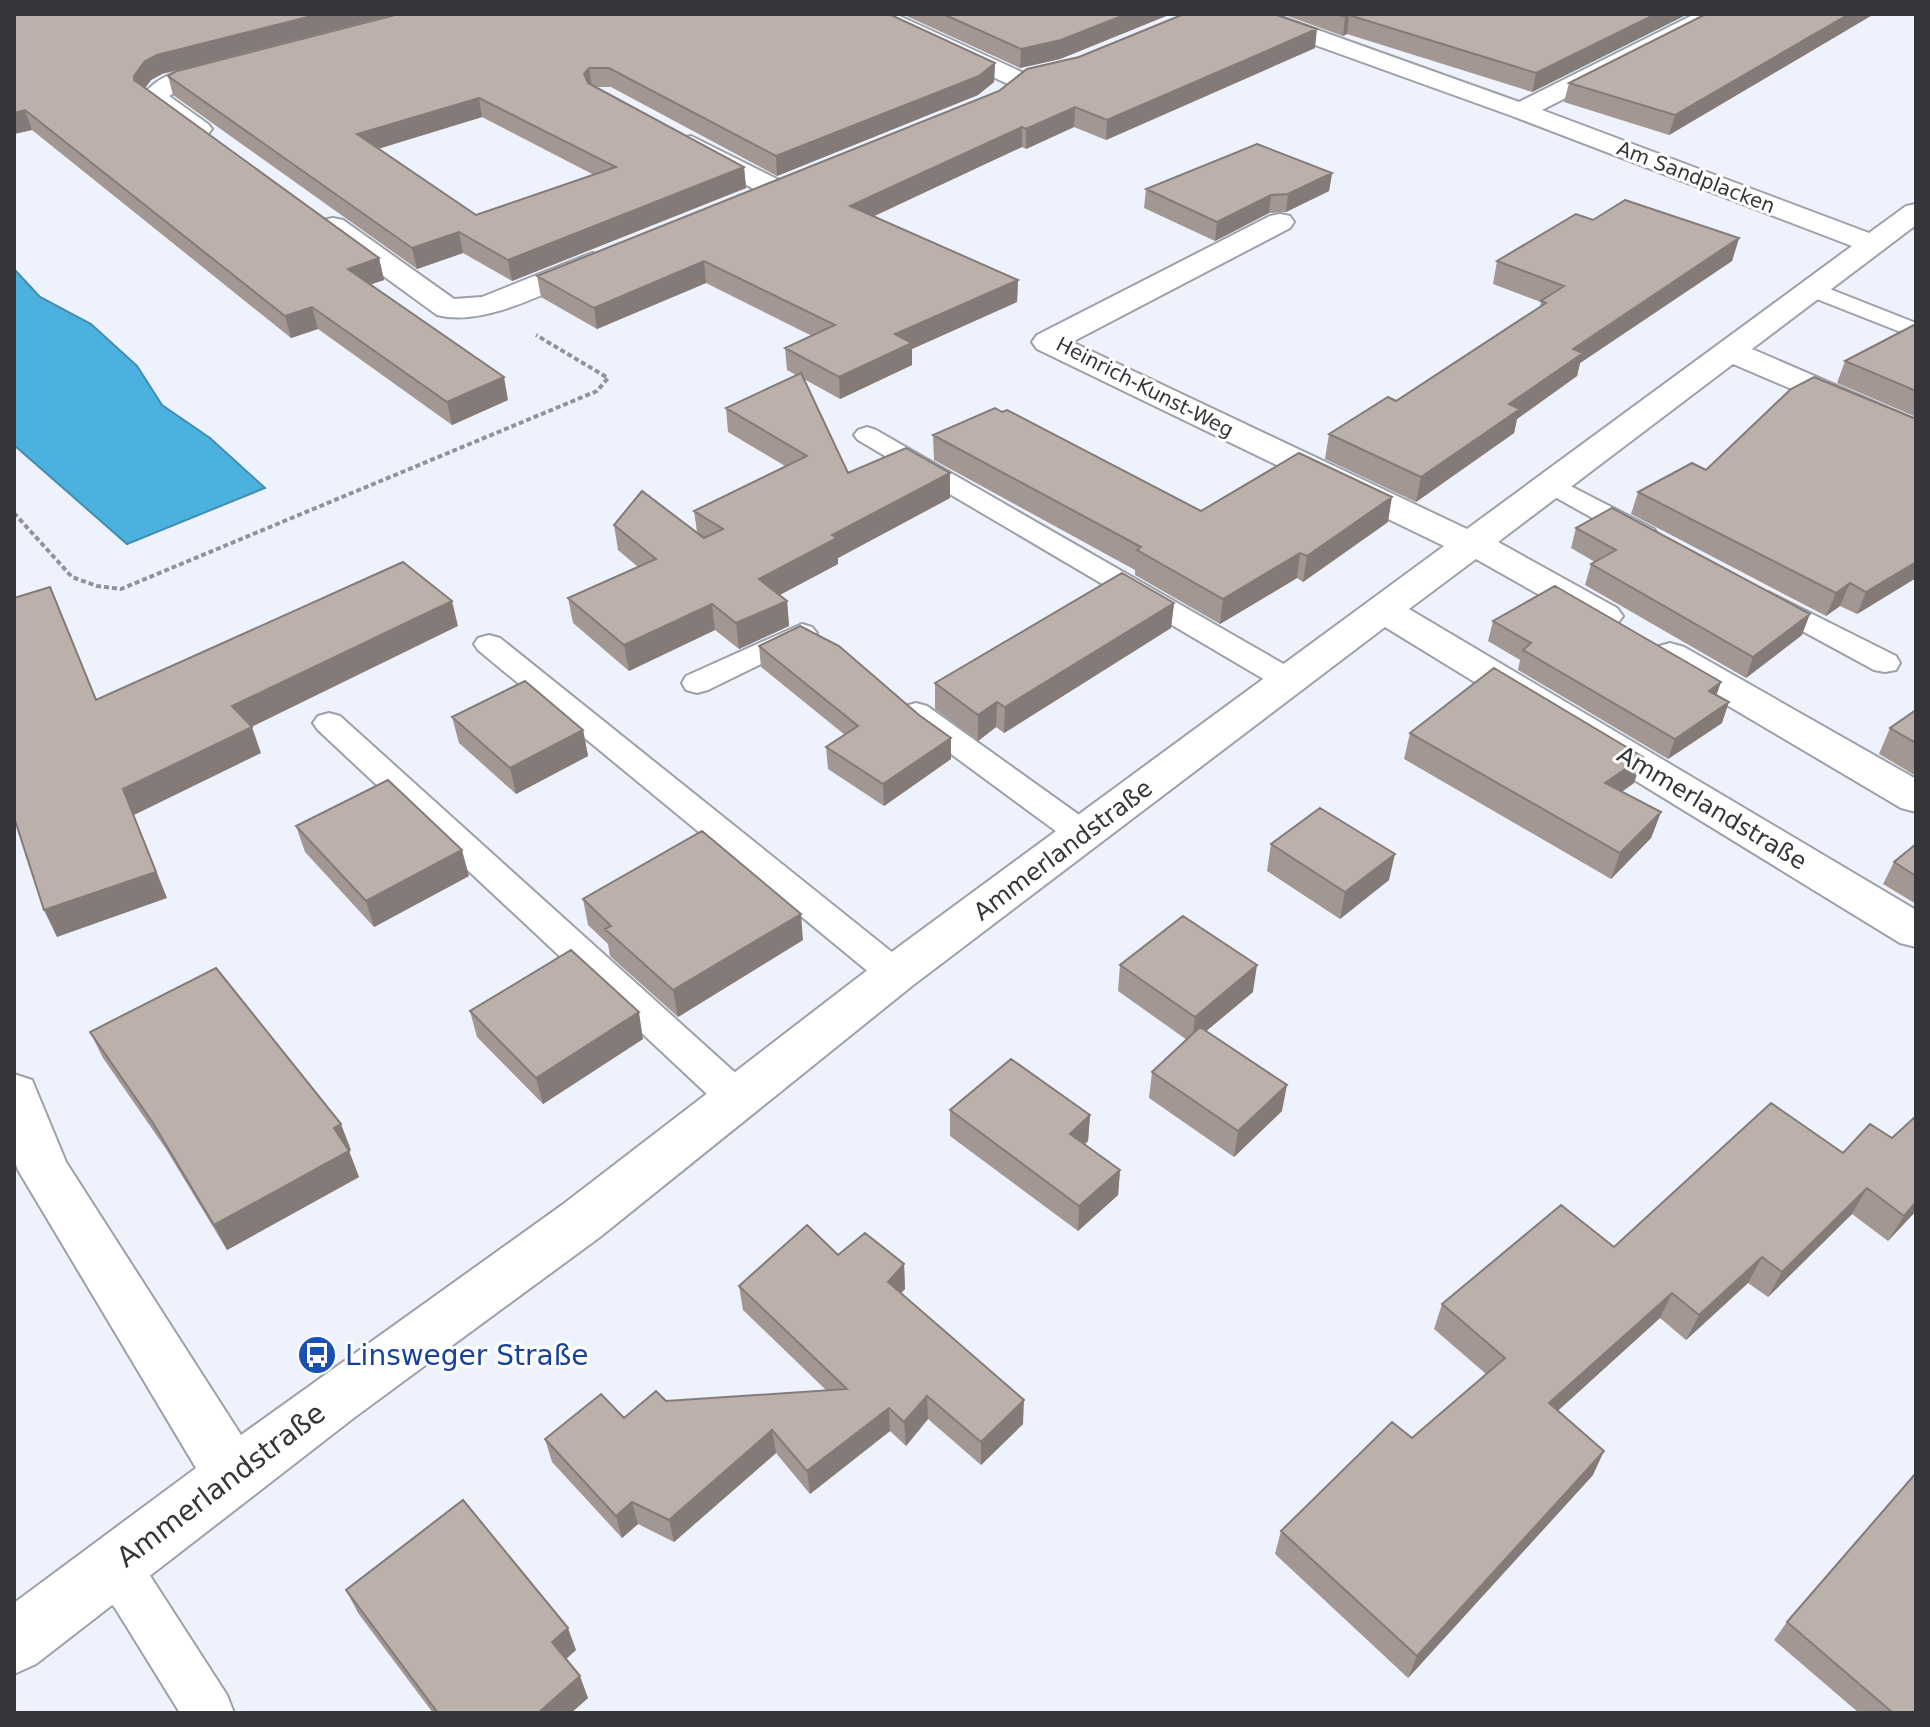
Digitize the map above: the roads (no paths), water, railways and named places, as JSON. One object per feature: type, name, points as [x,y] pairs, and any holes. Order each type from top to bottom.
[{"type":"street","points":[[876,14],[1019,82]]},
{"type":"street","name":"Am Sandplacken","points":[[1251,14],[1521,111],[1872,244]]},
{"type":"street","points":[[1521,111],[1713,14]]},
{"type":"street","points":[[218,143],[154,97],[161,88],[172,82],[249,62]]},
{"type":"street","points":[[667,131],[773,188]]},
{"type":"street","points":[[744,199],[801,176]]},
{"type":"street","points":[[307,208],[448,309],[488,305],[616,252]]},
{"type":"street","name":"Ammerlandstraße","points":[[14,1642],[233,1475],[581,1221],[895,974],[1916,212]]},
{"type":"street","name":"Heinrich-Kunst-Weg","points":[[1280,222],[1048,342],[1427,526],[1471,543]]},
{"type":"street","points":[[1732,352],[1916,432]]},
{"type":"street","points":[[1471,543],[1503,557],[1916,798]]},
{"type":"street","name":"Ammerlandstraße","points":[[1385,611],[1916,931]]},
{"type":"street","points":[[14,1094],[44,1170],[233,1475]]},
{"type":"lane","points":[[1812,289],[1916,331]]},
{"type":"lane","points":[[867,435],[1290,681]]},
{"type":"lane","points":[[1553,485],[1670,549]]},
{"type":"lane","points":[[1750,591],[1885,663]]},
{"type":"lane","points":[[697,683],[802,633],[828,646]]},
{"type":"lane","points":[[489,644],[895,974]]},
{"type":"lane","points":[[894,695],[932,727],[1084,835]]},
{"type":"lane","points":[[329,723],[737,1098]]},
{"type":"lane","points":[[111,1568],[132,1591],[209,1713]]},
{"type":"water","points":[[14,269],[40,297],[91,324],[137,366],[162,405],[210,438],[265,488],[127,544],[14,445]]},
{"type":"place","name":"Linsweger Straße","points":[[317,1355]]}]
